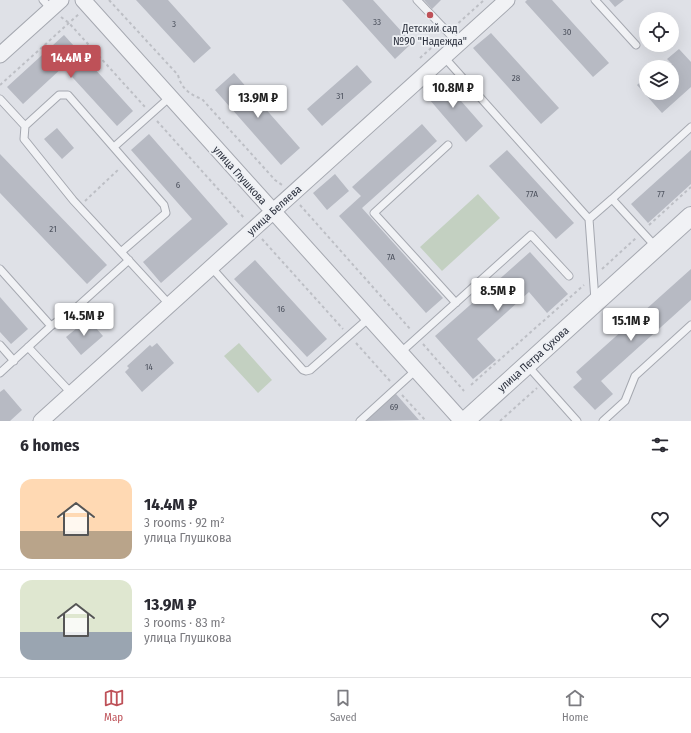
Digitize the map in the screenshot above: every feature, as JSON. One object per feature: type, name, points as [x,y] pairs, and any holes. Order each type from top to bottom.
[{"type":"street","name":"улица Беляева","points":[[41,421],[507,0]]},
{"type":"street","points":[[0,55],[52,3]]},
{"type":"street","name":"улица Глушкова","points":[[85,3],[463,421]]},
{"type":"street","name":"улица Петра Сухова","points":[[463,421],[532,370],[595,303],[691,216]]},
{"type":"lane","points":[[417,0],[459,44]]},
{"type":"lane","points":[[595,0],[636,45]]},
{"type":"lane","points":[[444,57],[589,219],[595,303]]},
{"type":"lane","points":[[121,252],[166,214],[164,205],[68,94],[59,95],[25,126],[24,139],[79,206],[121,252],[129,260],[170,305]]},
{"type":"lane","points":[[114,148],[170,97]]},
{"type":"lane","points":[[0,99],[25,126]]},
{"type":"lane","points":[[589,219],[691,127]]},
{"type":"lane","points":[[448,145],[374,213],[456,303]]},
{"type":"lane","points":[[612,199],[656,247]]},
{"type":"lane","points":[[400,353],[531,235],[569,276]]},
{"type":"lane","points":[[0,373],[51,326],[77,308],[129,260]]},
{"type":"lane","points":[[211,267],[303,370],[306,371],[310,370],[369,318]]},
{"type":"lane","points":[[0,269],[51,326]]},
{"type":"lane","points":[[603,421],[625,401],[635,376],[691,325]]},
{"type":"lane","points":[[0,345],[14,360]]},
{"type":"lane","points":[[28,347],[72,394]]},
{"type":"lane","points":[[360,421],[416,370]]},
{"type":"lane","points":[[532,370],[577,421]]},
{"type":"path","points":[[52,3],[426,421]]},
{"type":"path","points":[[0,84],[69,23],[85,3]]},
{"type":"path","points":[[79,206],[126,162]]},
{"type":"path","points":[[471,385],[593,277],[691,187]]},
{"type":"path","points":[[500,421],[539,386],[532,370]]},
{"type":"green space","points":[[478,194],[500,218],[442,271],[420,247]]},
{"type":"green space","points":[[239,343],[272,380],[258,393],[224,356]]},
{"type":"building","points":[[136,0],[168,0],[211,48],[194,63]]},
{"type":"building","points":[[342,0],[373,0],[412,43],[395,59]]},
{"type":"building","points":[[424,0],[441,0],[432,9]]},
{"type":"building","points":[[527,0],[552,0],[609,63],[593,77],[525,2]]},
{"type":"building","points":[[609,0],[624,0],[615,7]]},
{"type":"building","points":[[491,33],[559,108],[541,124],[473,48]]},
{"type":"building","points":[[64,35],[133,111],[117,126],[63,67],[23,104],[7,87]]},
{"type":"building","points":[[679,49],[691,62],[691,87],[679,98],[679,60],[667,59],[675,52],[679,52]]},
{"type":"building","points":[[357,65],[372,82],[322,126],[307,109]]},
{"type":"building","points":[[234,73],[300,148],[281,165],[215,90]]},
{"type":"building","points":[[440,77],[483,126],[466,142],[423,92]]},
{"type":"building","points":[[650,100],[676,100],[662,113]]},
{"type":"building","points":[[422,124],[437,141],[362,208],[443,298],[426,313],[339,216],[361,196],[352,187]]},
{"type":"building","points":[[57,128],[74,148],[62,159],[44,139]]},
{"type":"building","points":[[149,134],[228,224],[161,283],[143,262],[192,219],[131,150]]},
{"type":"building","points":[[507,150],[574,223],[556,239],[489,166]]},
{"type":"building","points":[[691,150],[691,184],[648,223],[631,204]]},
{"type":"building","points":[[0,154],[107,265],[87,284],[0,193]]},
{"type":"building","points":[[335,174],[349,191],[327,210],[313,193]]},
{"type":"building","points":[[530,252],[568,294],[547,313],[529,292],[477,339],[496,360],[473,379],[435,336]]},
{"type":"building","points":[[255,260],[327,339],[307,357],[234,279]]},
{"type":"building","points":[[691,269],[691,300],[601,381],[613,394],[595,410],[573,387],[582,379],[576,372]]},
{"type":"building","points":[[0,297],[28,329],[11,344],[0,332]]},
{"type":"building","points":[[88,319],[103,336],[81,355],[66,337]]},
{"type":"building","points":[[157,343],[174,363],[142,392],[125,372],[129,368],[127,366],[150,345],[152,347]]},
{"type":"building","points":[[4,389],[22,410],[10,421],[0,421],[0,392]]},
{"type":"building","points":[[396,394],[419,420],[366,421]]},
{"type":"place","name":"Детский сад №90 \"Надежда\"","points":[[430,15]]}]
